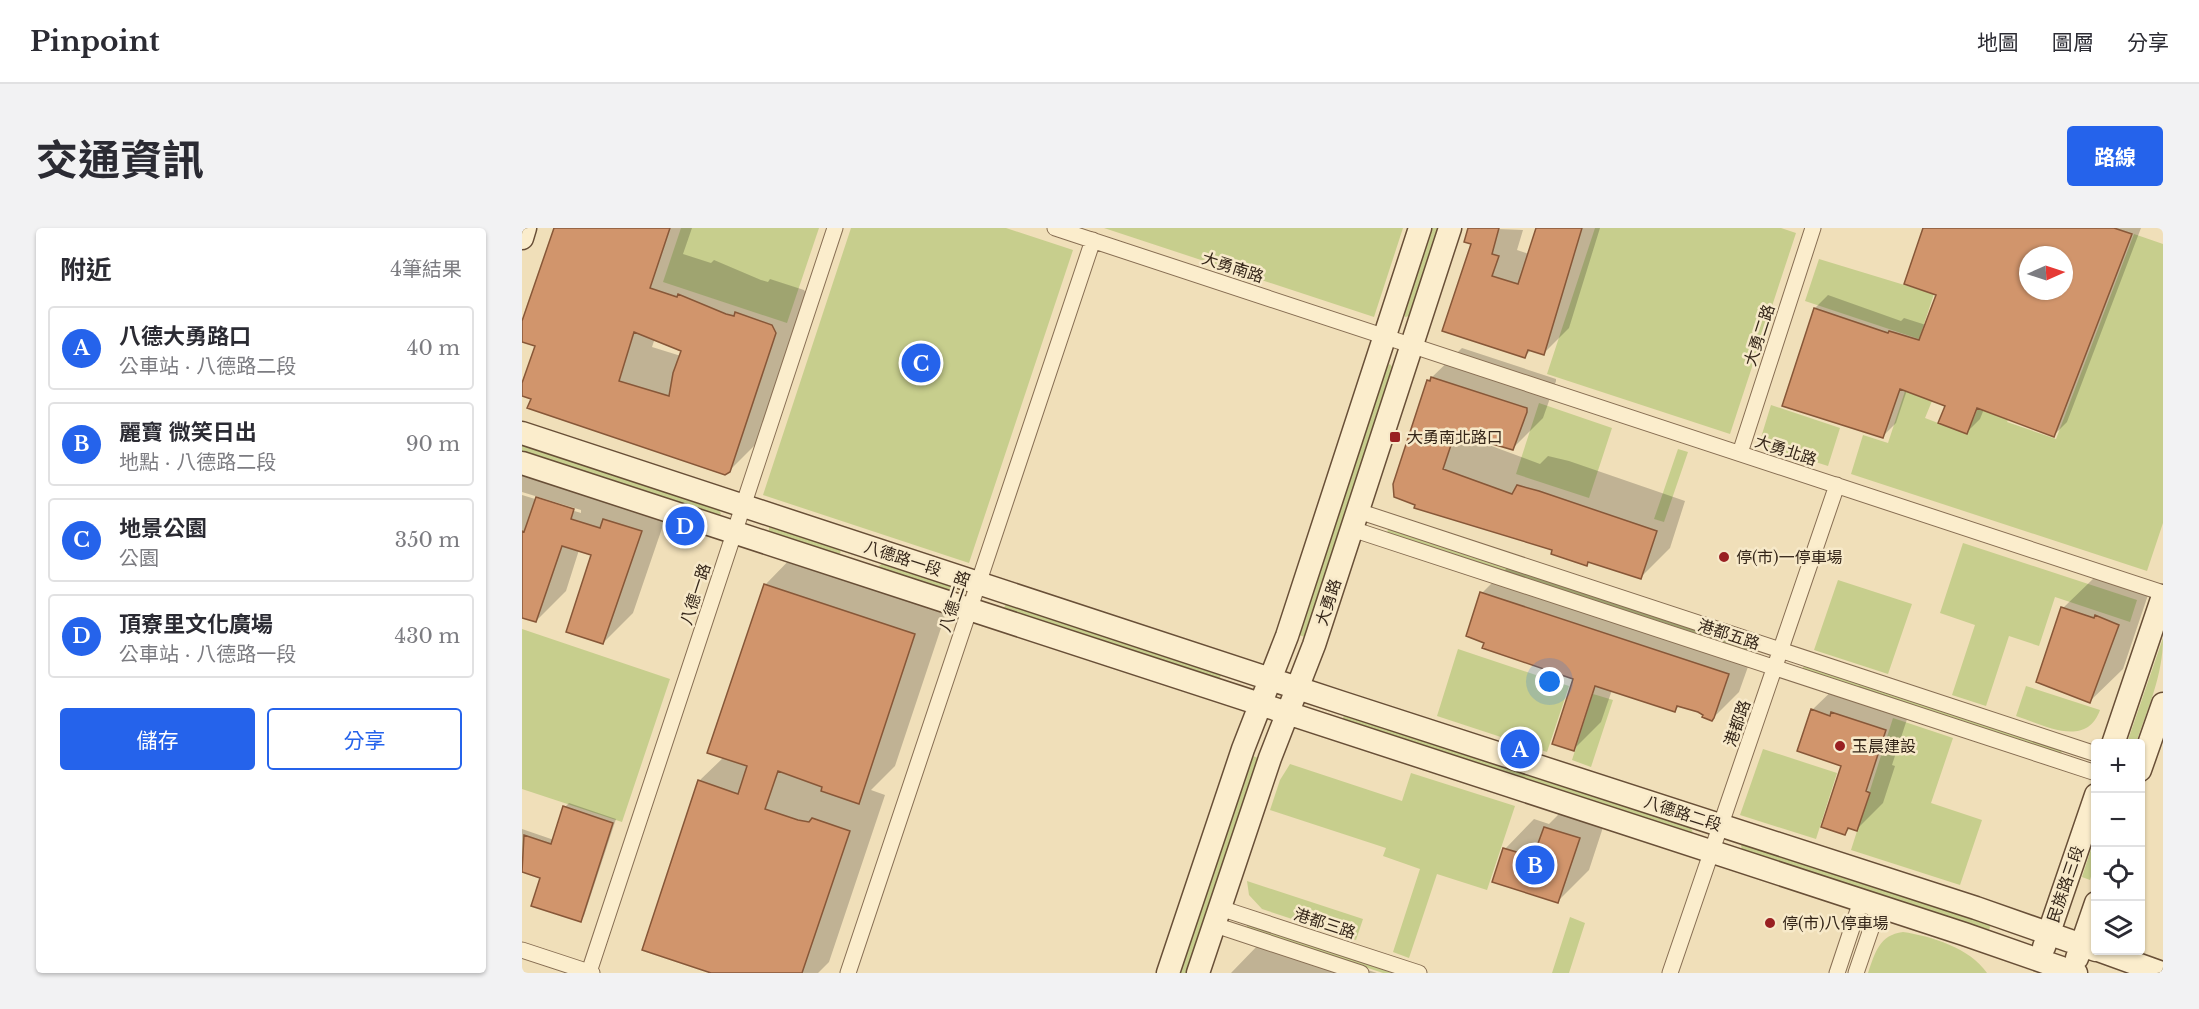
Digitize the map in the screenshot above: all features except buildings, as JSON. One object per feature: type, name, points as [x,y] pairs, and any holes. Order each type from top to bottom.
[{"type":"street","points":[[522,238],[525,228]]},
{"type":"street","name":"八德一路","points":[[591,973],[835,228]]},
{"type":"street","name":"大勇南路","points":[[1055,228],[1398,341]]},
{"type":"street","name":"大勇路","points":[[1168,973],[1273,710],[1355,520],[1398,341],[1420,228]]},
{"type":"street","name":"大勇路","points":[[1284,684],[1287,636],[1398,341],[1450,228]]},
{"type":"street","name":"大勇二路","points":[[1740,453],[1813,228]]},
{"type":"street","name":"八德二路","points":[[849,973],[1093,240]]},
{"type":"street","name":"大勇北路","points":[[1398,341],[2163,595]]},
{"type":"street","name":"八德路一段","points":[[522,433],[1284,684]]},
{"type":"street","name":"八德路一段","points":[[522,463],[1273,710]]},
{"type":"street","name":"港都路","points":[[1670,973],[1837,486]]},
{"type":"street","name":"港都五路","points":[[1355,520],[1781,650],[2091,752]]},
{"type":"street","name":"港都五路","points":[[1355,520],[1775,668],[2091,771]]},
{"type":"street","points":[[855,573],[864,546]]},
{"type":"street","points":[[2115,739],[2163,595]]},
{"type":"street","name":"八德路二段","points":[[1284,684],[2091,948]]},
{"type":"street","points":[[2145,756],[2163,704]]},
{"type":"street","name":"大勇路","points":[[1198,973],[1217,916],[1273,710]]},
{"type":"street","name":"八德路二段","points":[[1273,710],[1870,903],[2037,967],[2073,973]]},
{"type":"street","name":"民族路三段","points":[[2037,967],[2091,810]]},
{"type":"street","points":[[1837,973],[1870,903]]},
{"type":"street","points":[[1856,973],[1870,903]]},
{"type":"street","points":[[1217,916],[1360,973]]},
{"type":"street","name":"港都三路","points":[[1217,916],[1419,973]]},
{"type":"street","points":[[2073,973],[2091,948]]},
{"type":"street","points":[[522,950],[591,973]]},
{"type":"street","name":"八德路二段","points":[[2111,955],[2162,973]]},
{"type":"green space","points":[[681,228],[819,228],[787,323],[663,282]]},
{"type":"green space","points":[[851,228],[1006,228],[1073,250],[969,563],[763,495]]},
{"type":"green space","points":[[1104,228],[1403,228],[1374,317]]},
{"type":"green space","points":[[1432,228],[1438,228],[1410,316],[1405,317],[1404,314]]},
{"type":"green space","points":[[1595,228],[1781,228],[1796,233],[1730,434],[1547,374]]},
{"type":"green space","points":[[2134,234],[2163,244],[2163,523],[2147,571],[1851,474],[1863,435],[1888,443],[1905,391],[1932,401],[1925,418],[1967,434],[1978,408],[2008,420],[2007,422],[2056,439]]},
{"type":"green space","points":[[1819,259],[1934,294],[1919,339],[1805,301]]},
{"type":"green space","points":[[1390,364],[1393,368],[1305,637],[1299,635],[1387,366]]},
{"type":"green space","points":[[1539,403],[1612,428],[1589,498],[1516,474]]},
{"type":"green space","points":[[1771,405],[1840,428],[1828,466],[1759,444]]},
{"type":"green space","points":[[522,445],[719,510],[721,514],[718,516],[522,451]]},
{"type":"green space","points":[[1678,449],[1688,452],[1664,522],[1654,519]]},
{"type":"green space","points":[[769,527],[838,549],[841,552],[838,555],[769,532]]},
{"type":"green space","points":[[1388,529],[1753,649],[1754,652],[1387,533]]},
{"type":"green space","points":[[1963,543],[2137,600],[2130,622],[2055,597],[2039,646],[2009,636],[1986,706],[1952,695],[1975,625],[1940,613]]},
{"type":"green space","points":[[883,563],[955,587],[956,592],[881,569],[879,566]]},
{"type":"green space","points":[[1838,580],[1912,604],[1888,674],[1814,650]]},
{"type":"green space","points":[[1005,605],[1221,675],[1219,681],[1004,610]]},
{"type":"green space","points":[[522,629],[670,679],[622,822],[522,789]]},
{"type":"green space","points":[[2163,638],[2158,678],[2150,704],[2137,739],[2128,739]]},
{"type":"green space","points":[[1458,649],[1569,686],[1547,752],[1437,716]]},
{"type":"green space","points":[[1804,666],[2061,750],[2062,754],[1802,669]]},
{"type":"green space","points":[[2026,686],[2100,710],[2094,722],[2085,729],[2063,731],[2051,728],[2016,716]]},
{"type":"green space","points":[[1593,694],[1613,700],[1591,767],[1572,760]]},
{"type":"green space","points":[[1344,715],[1691,828],[1693,833],[1342,721]]},
{"type":"green space","points":[[1893,718],[1953,738],[1931,803],[1982,820],[1960,885],[1851,850]]},
{"type":"green space","points":[[1763,749],[1837,773],[1816,839],[1740,815]]},
{"type":"green space","points":[[1253,756],[1258,758],[1187,973],[1180,973]]},
{"type":"green space","points":[[1290,764],[1402,801],[1411,773],[1515,806],[1487,890],[1437,874],[1409,958],[1393,952],[1420,869],[1383,856],[1386,848],[1270,810],[1280,780]]},
{"type":"green space","points":[[1741,845],[1991,924],[1989,930],[1742,851]]},
{"type":"green space","points":[[2091,849],[2090,880],[2082,877]]},
{"type":"green space","points":[[1247,881],[1363,919],[1356,940],[1262,909],[1249,895]]},
{"type":"green space","points":[[1570,917],[1585,923],[1569,973],[1552,973]]},
{"type":"green space","points":[[1247,924],[1396,973],[1383,973],[1247,928]]},
{"type":"green space","points":[[1903,932],[1937,940],[1960,950],[1980,964],[1987,973],[1868,973],[1883,941]]},
{"type":"place","name":"地景公園","points":[[921,363]]},
{"type":"place","name":"大勇南北路口","points":[[1395,437]]},
{"type":"place","name":"頂寮里文化廣場","points":[[685,526]]},
{"type":"place","name":"停(市)一停車場","points":[[1724,557]]},
{"type":"place","name":"玉晨建設","points":[[1840,746]]},
{"type":"place","name":"八德大勇路口","points":[[1520,749]]},
{"type":"place","name":"麗寶 微笑日出","points":[[1535,865]]},
{"type":"place","name":"停(市)八停車場","points":[[1770,923]]}]
